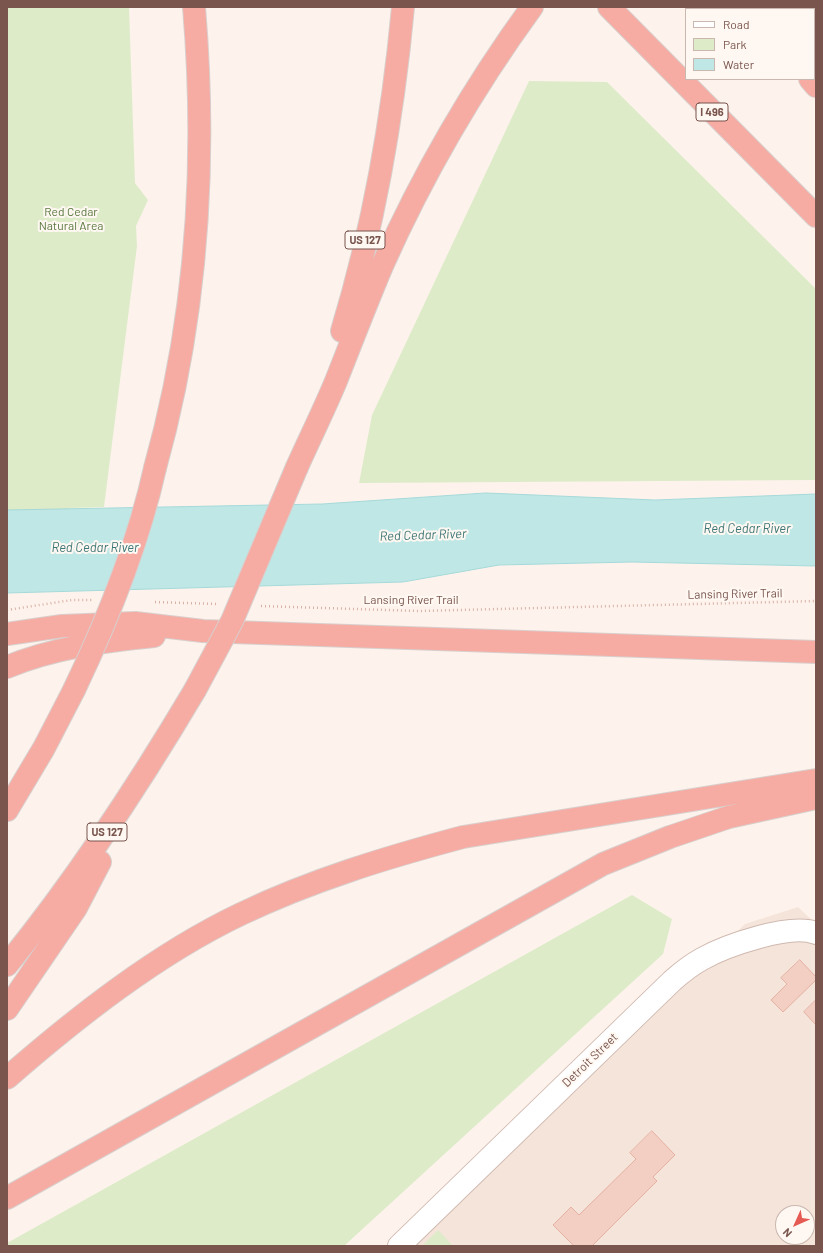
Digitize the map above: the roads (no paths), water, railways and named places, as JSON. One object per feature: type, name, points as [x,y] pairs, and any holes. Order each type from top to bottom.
[{"type":"highway","points":[[7,810],[44,748],[74,690],[106,621],[137,533],[168,422],[178,374],[188,312],[199,204],[199,136],[194,7]]},
{"type":"highway","name":"US 127","points":[[7,965],[90,857],[148,768],[194,690],[232,620],[297,467],[335,353],[357,276],[387,142],[394,99],[404,7]]},
{"type":"highway","points":[[297,467],[335,382],[383,265],[444,140],[499,52],[532,7]]},
{"type":"highway","name":"I 496","points":[[609,7],[816,216]]},
{"type":"highway","points":[[7,634],[62,626],[135,623],[203,631],[816,652]]},
{"type":"highway","points":[[7,668],[38,656],[87,645],[203,631]]},
{"type":"highway","points":[[7,789],[74,690]]},
{"type":"highway","points":[[7,1009],[42,960],[76,908],[148,768]]},
{"type":"highway","points":[[7,1078],[59,1032],[167,956],[241,914],[335,875],[407,852],[463,837],[816,780]]},
{"type":"highway","points":[[7,1198],[603,864],[670,837],[729,817],[816,798]]},
{"type":"street","name":"Detroit Street","points":[[399,1246],[672,981],[702,959],[734,945],[783,932],[798,930],[814,932]]},
{"type":"water","name":"Red Cedar River","points":[[486,493],[655,500],[816,494],[816,566],[632,562],[499,565],[403,582],[7,593],[7,510],[322,504]]},
{"type":"park label","name":"Red Cedar Natural Area","points":[[71,219]]}]
